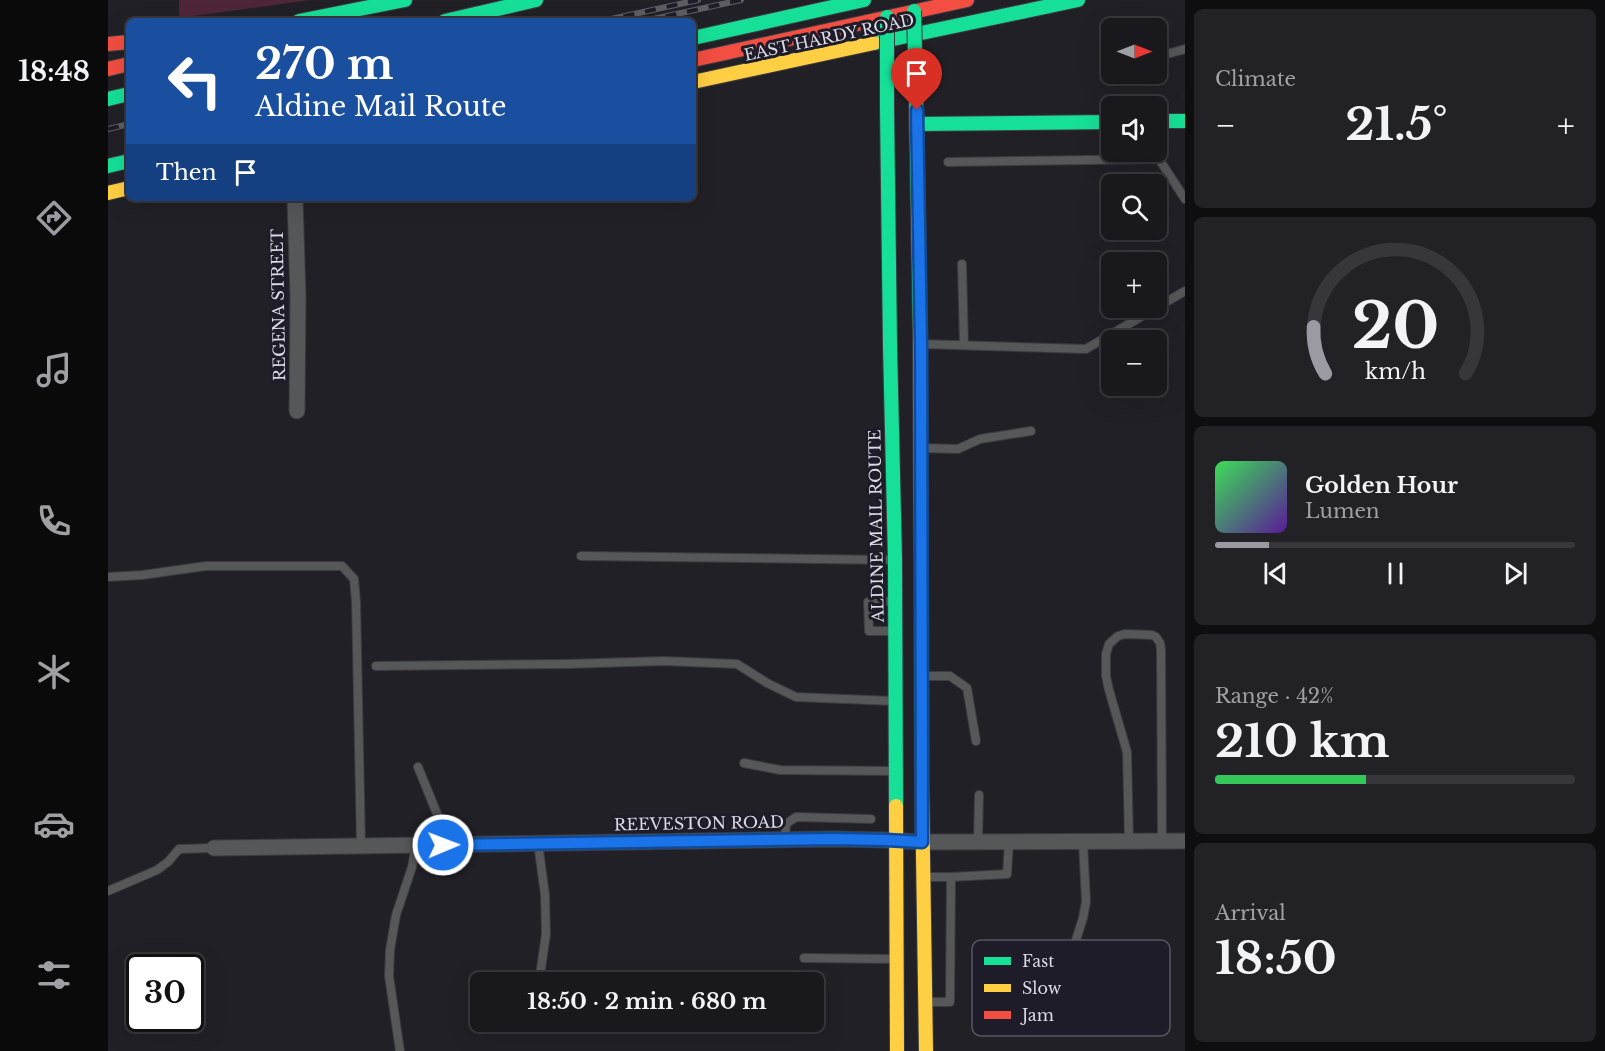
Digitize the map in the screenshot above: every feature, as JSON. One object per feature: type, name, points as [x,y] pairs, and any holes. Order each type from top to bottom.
[{"type":"main road","points":[[314,18],[405,0]]},
{"type":"main road","points":[[458,18],[536,0]]},
{"type":"main road","points":[[696,37],[864,0]]},
{"type":"main road","name":"ALDINE MAIL ROUTE","points":[[887,0],[887,107],[905,345],[921,448],[922,877],[926,1051]]},
{"type":"main road","points":[[696,59],[887,17],[914,5],[967,0]]},
{"type":"main road","name":"EAST HARDY ROAD","points":[[696,81],[1078,0]]},
{"type":"main road","name":"ALDINE MAIL ROUTE","points":[[897,1051],[894,560],[917,124],[914,5]]},
{"type":"main road","points":[[108,44],[126,42]]},
{"type":"main road","points":[[108,69],[126,65]]},
{"type":"main road","points":[[108,99],[126,95]]},
{"type":"main road","points":[[1167,121],[1185,121]]},
{"type":"main road","points":[[917,124],[1101,122]]},
{"type":"main road","points":[[108,166],[126,162]]},
{"type":"main road","points":[[108,193],[126,189]]},
{"type":"main road","points":[[894,560],[921,561]]},
{"type":"street","name":"REGENA STREET","points":[[295,201],[298,296],[297,411]]},
{"type":"street","name":"REEVESTON ROAD","points":[[214,848],[834,839],[922,842],[1185,841]]},
{"type":"lane","points":[[1167,54],[1185,49]]},
{"type":"lane","points":[[948,162],[1101,160]]},
{"type":"lane","points":[[1161,162],[1185,199]]},
{"type":"lane","points":[[963,264],[964,345]]},
{"type":"lane","points":[[905,345],[1086,349],[1185,291]]},
{"type":"lane","points":[[921,448],[958,449],[980,439],[1031,431]]},
{"type":"lane","points":[[581,556],[894,560]]},
{"type":"lane","points":[[108,577],[142,575],[206,566],[342,566],[354,579],[357,613],[361,846]]},
{"type":"lane","points":[[894,601],[868,602],[869,631],[894,631]]},
{"type":"lane","points":[[1129,842],[1127,752],[1106,676],[1108,644],[1118,636],[1125,634],[1152,635],[1160,644],[1162,841]]},
{"type":"lane","points":[[376,666],[664,662],[737,664],[796,697],[895,702]]},
{"type":"lane","points":[[921,676],[950,676],[968,688],[976,741]]},
{"type":"lane","points":[[744,763],[780,770],[896,771]]},
{"type":"lane","points":[[418,767],[442,826],[443,845]]},
{"type":"lane","points":[[978,842],[979,795]]},
{"type":"lane","points":[[785,840],[786,824],[796,817],[871,819]]},
{"type":"lane","points":[[922,877],[1007,874],[1009,842]]},
{"type":"lane","points":[[1076,940],[1086,902],[1083,842]]},
{"type":"lane","points":[[538,843],[545,895],[546,934],[540,972]]},
{"type":"lane","points":[[400,1051],[389,976],[390,950],[396,915],[412,867],[416,845]]},
{"type":"lane","points":[[108,891],[157,870],[168,862],[179,849],[214,848]]},
{"type":"lane","points":[[925,1002],[950,1002],[951,877]]},
{"type":"lane","points":[[804,958],[897,959]]},
{"type":"shaded area","points":[[179,0],[310,0],[179,18]]},
{"type":"railway","points":[[616,18],[698,0]]},
{"type":"railway","points":[[658,18],[741,0]]},
{"type":"railway","points":[[108,129],[126,125]]},
{"type":"traffic: fast","points":[[314,18],[405,0]]},
{"type":"traffic: fast","points":[[458,18],[536,0]]},
{"type":"traffic: fast","points":[[696,37],[864,0]]},
{"type":"traffic: fast","points":[[874,43],[1078,0]]},
{"type":"traffic: fast","points":[[914,11],[916,96]]},
{"type":"traffic: fast","points":[[887,17],[887,107]]},
{"type":"traffic: fast","points":[[108,99],[126,95]]},
{"type":"traffic: fast","points":[[916,96],[920,335],[922,789]]},
{"type":"traffic: fast","points":[[887,107],[895,560],[896,806]]},
{"type":"traffic: fast","points":[[1167,121],[1185,121]]},
{"type":"traffic: fast","points":[[917,124],[1101,122]]},
{"type":"traffic: fast","points":[[108,166],[126,162]]},
{"type":"traffic: slow","points":[[696,81],[874,43]]},
{"type":"traffic: slow","points":[[108,193],[126,189]]},
{"type":"traffic: slow","points":[[922,789],[926,1051]]},
{"type":"traffic: slow","points":[[896,806],[897,1051]]},
{"type":"traffic: jam","points":[[696,59],[967,0]]},
{"type":"traffic: jam","points":[[108,44],[126,42]]},
{"type":"traffic: jam","points":[[108,69],[126,65]]},
{"type":"route","points":[[443,845],[834,839],[922,842],[921,344],[917,110]]}]
